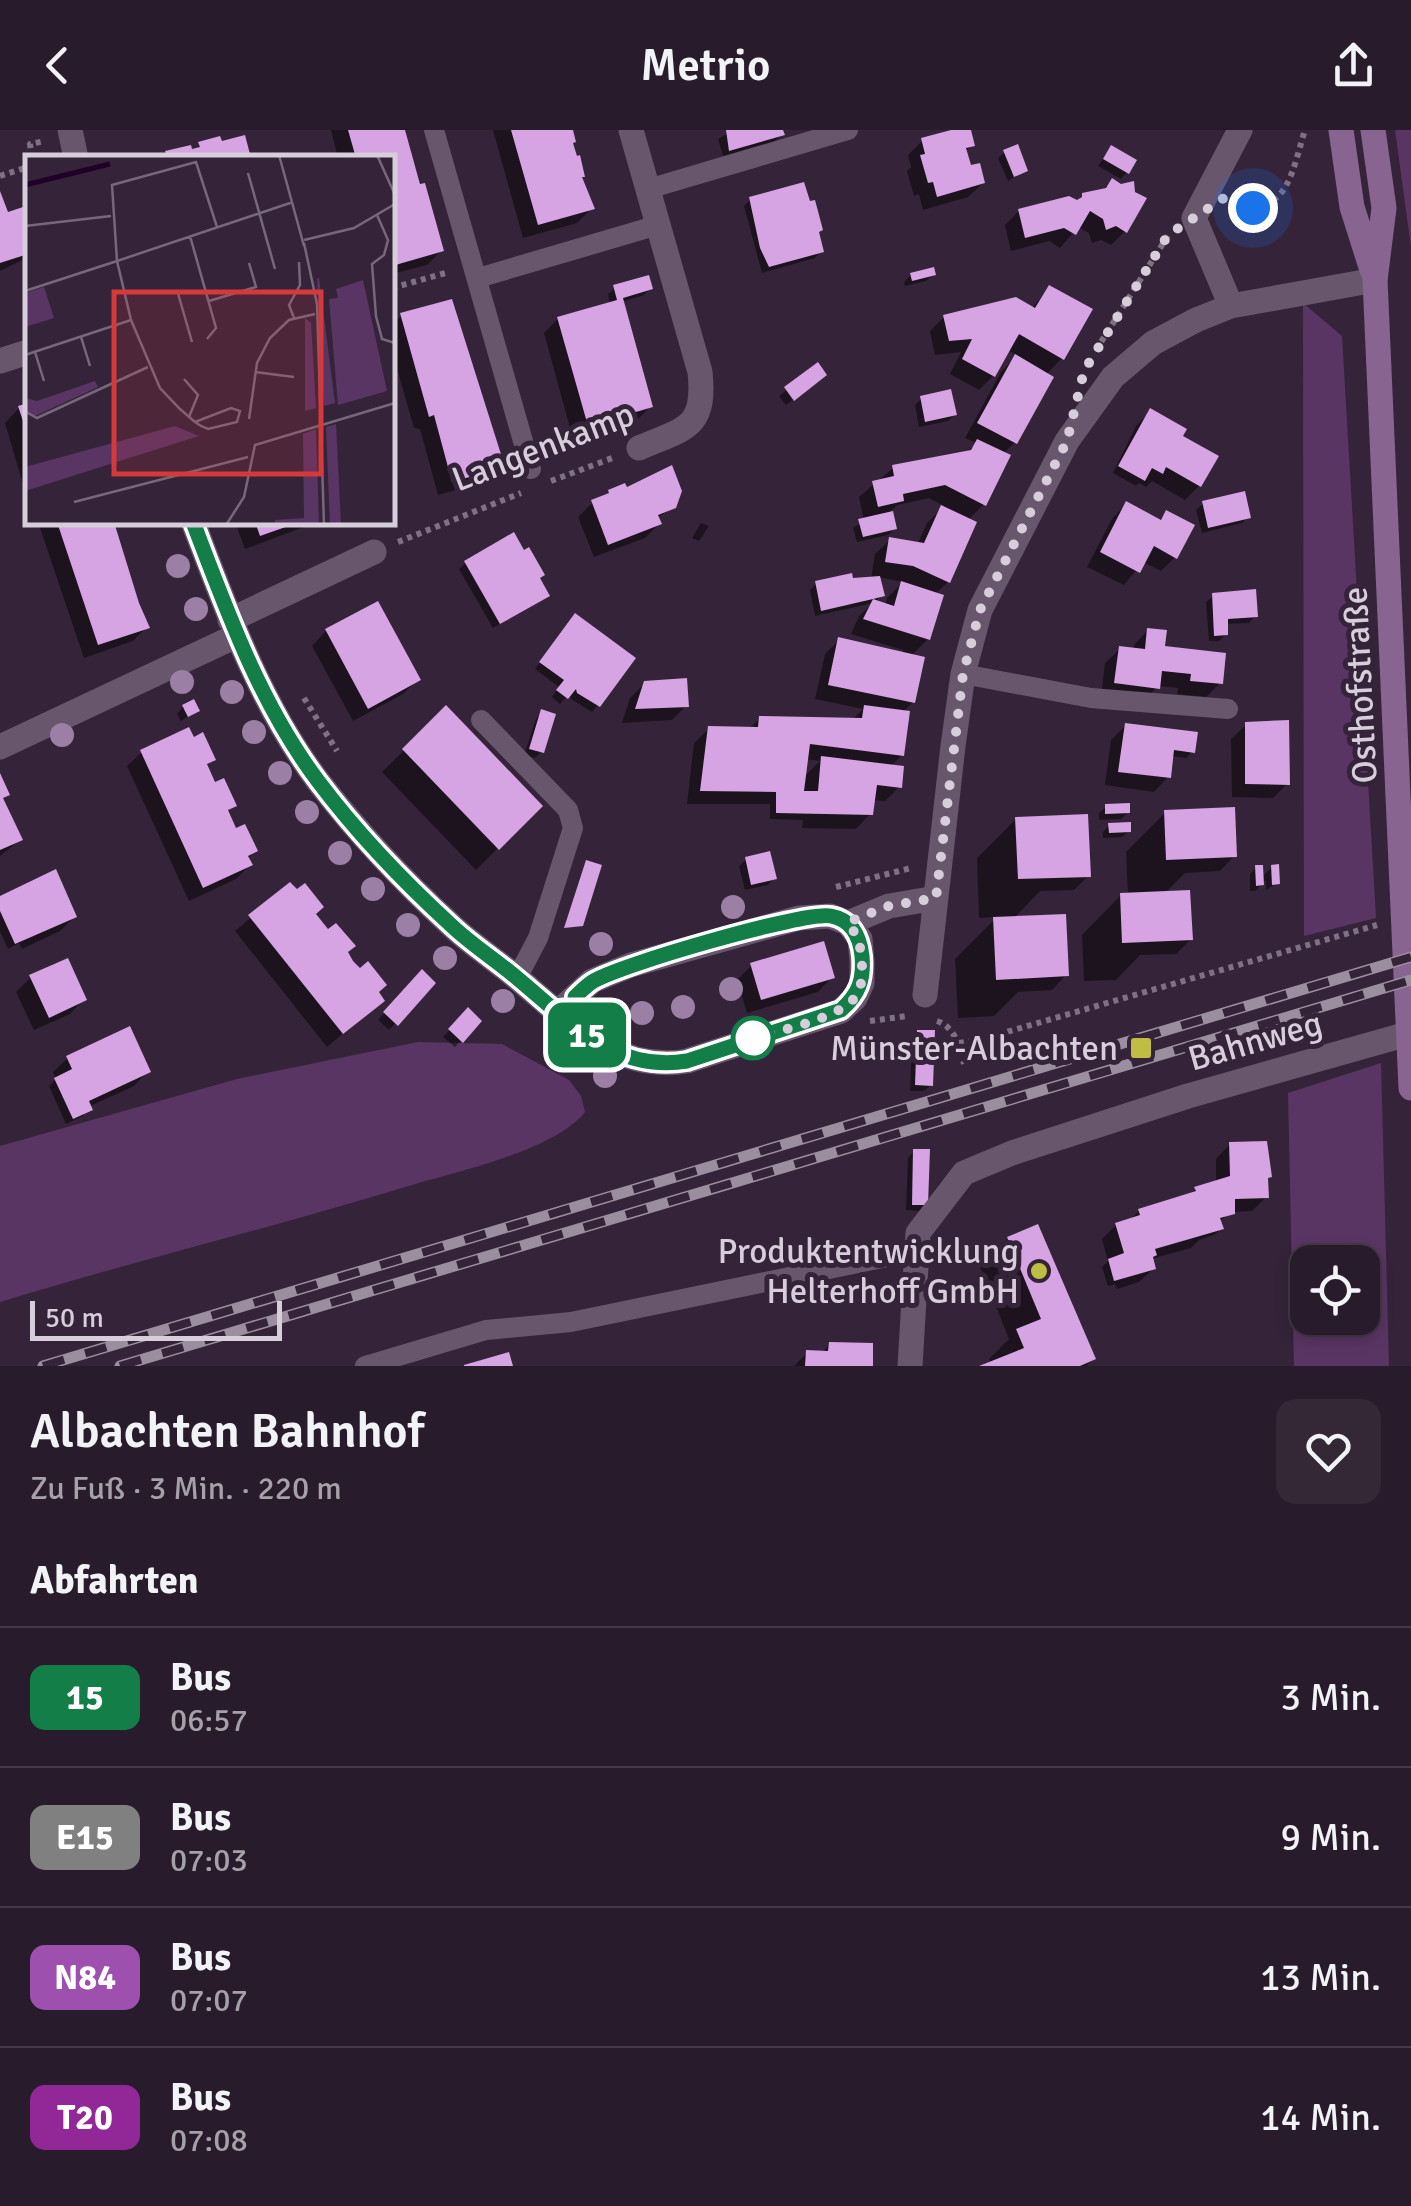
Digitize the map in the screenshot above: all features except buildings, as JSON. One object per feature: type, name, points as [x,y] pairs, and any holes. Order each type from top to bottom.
[{"type":"street","points":[[70,130],[75,155]]},
{"type":"street","name":"Langenkamp","points":[[631,130],[700,372],[702,406],[690,426],[638,448]]},
{"type":"street","points":[[1231,306],[1194,218],[1240,130]]},
{"type":"street","name":"Osthofstraße","points":[[1341,130],[1352,208],[1375,280]]},
{"type":"street","name":"Osthofstraße","points":[[1373,130],[1384,208],[1375,280],[1411,1088]]},
{"type":"street","points":[[926,1006],[963,674],[980,610],[1067,441],[1114,377],[1152,343],[1196,320],[1231,306],[1375,280]]},
{"type":"street","points":[[0,361],[25,353]]},
{"type":"street","points":[[194,525],[233,628],[268,699],[316,779],[374,848],[440,914],[557,1013],[596,1042],[640,1062],[663,1065],[687,1061],[841,1010],[855,998],[862,982],[860,939],[848,922],[830,916],[799,918],[631,964],[592,982],[557,1013]]},
{"type":"street","points":[[0,747],[374,552]]},
{"type":"street","points":[[848,922],[889,906],[936,898]]},
{"type":"street","name":"Bahnweg","points":[[917,1242],[964,1173],[1012,1153],[1188,1096],[1411,1033]]},
{"type":"street","points":[[910,1366],[917,1242]]},
{"type":"lane","name":"Langenkamp","points":[[434,130],[532,469]]},
{"type":"lane","points":[[648,189],[809,135],[848,130]]},
{"type":"lane","points":[[476,271],[658,225]]},
{"type":"lane","points":[[963,674],[1091,698],[1228,710]]},
{"type":"lane","points":[[481,720],[568,810],[573,828],[538,938],[517,978]]},
{"type":"lane","points":[[365,1366],[486,1330],[570,1322],[917,1242]]},
{"type":"path","points":[[1094,354],[1168,235],[1227,196],[1253,208],[1270,203],[1286,190],[1305,130]]},
{"type":"path","points":[[0,176],[25,168]]},
{"type":"path","points":[[395,287],[476,271]]},
{"type":"path","name":"Langenkamp","points":[[374,552],[638,448]]},
{"type":"path","points":[[960,1043],[1388,922]]},
{"type":"path","points":[[841,1010],[858,1020],[879,1021],[907,1016],[926,1006],[960,1043],[964,1064]]},
{"type":"shaded area","points":[[1395,130],[1411,130],[1411,247]]},
{"type":"shaded area","points":[[1303,303],[1342,336],[1376,918],[1304,936]]},
{"type":"shaded area","points":[[418,1042],[502,1044],[569,1080],[581,1096],[585,1112],[552,1137],[480,1166],[0,1302],[0,1146],[237,1079]]},
{"type":"shaded area","points":[[1381,1063],[1389,1366],[1294,1366],[1293,1335],[1380,1335],[1380,1245],[1291,1245],[1288,1093]]},
{"type":"railway","points":[[43,1366],[1411,957]]},
{"type":"railway","points":[[120,1366],[1411,980]]},
{"type":"bus line","name":"15","points":[[194,525],[236,636],[316,779],[374,848],[453,928],[596,1042],[640,1062],[663,1065],[687,1061],[841,1010],[855,998],[862,982],[860,939],[848,922],[830,916],[799,918],[631,964],[592,982],[575,997]]},
{"type":"place","name":"Münster-Albachten","points":[[1141,1048]]},
{"type":"place","name":"Produktentwicklung Helterhoff GmbH","points":[[1039,1271]]},
{"type":"route","points":[[753,1038],[841,1010],[855,998],[862,982],[860,939],[848,922],[889,906],[936,898],[963,674],[980,610],[1067,441],[1084,371],[1168,235],[1227,196],[1253,208]]}]
